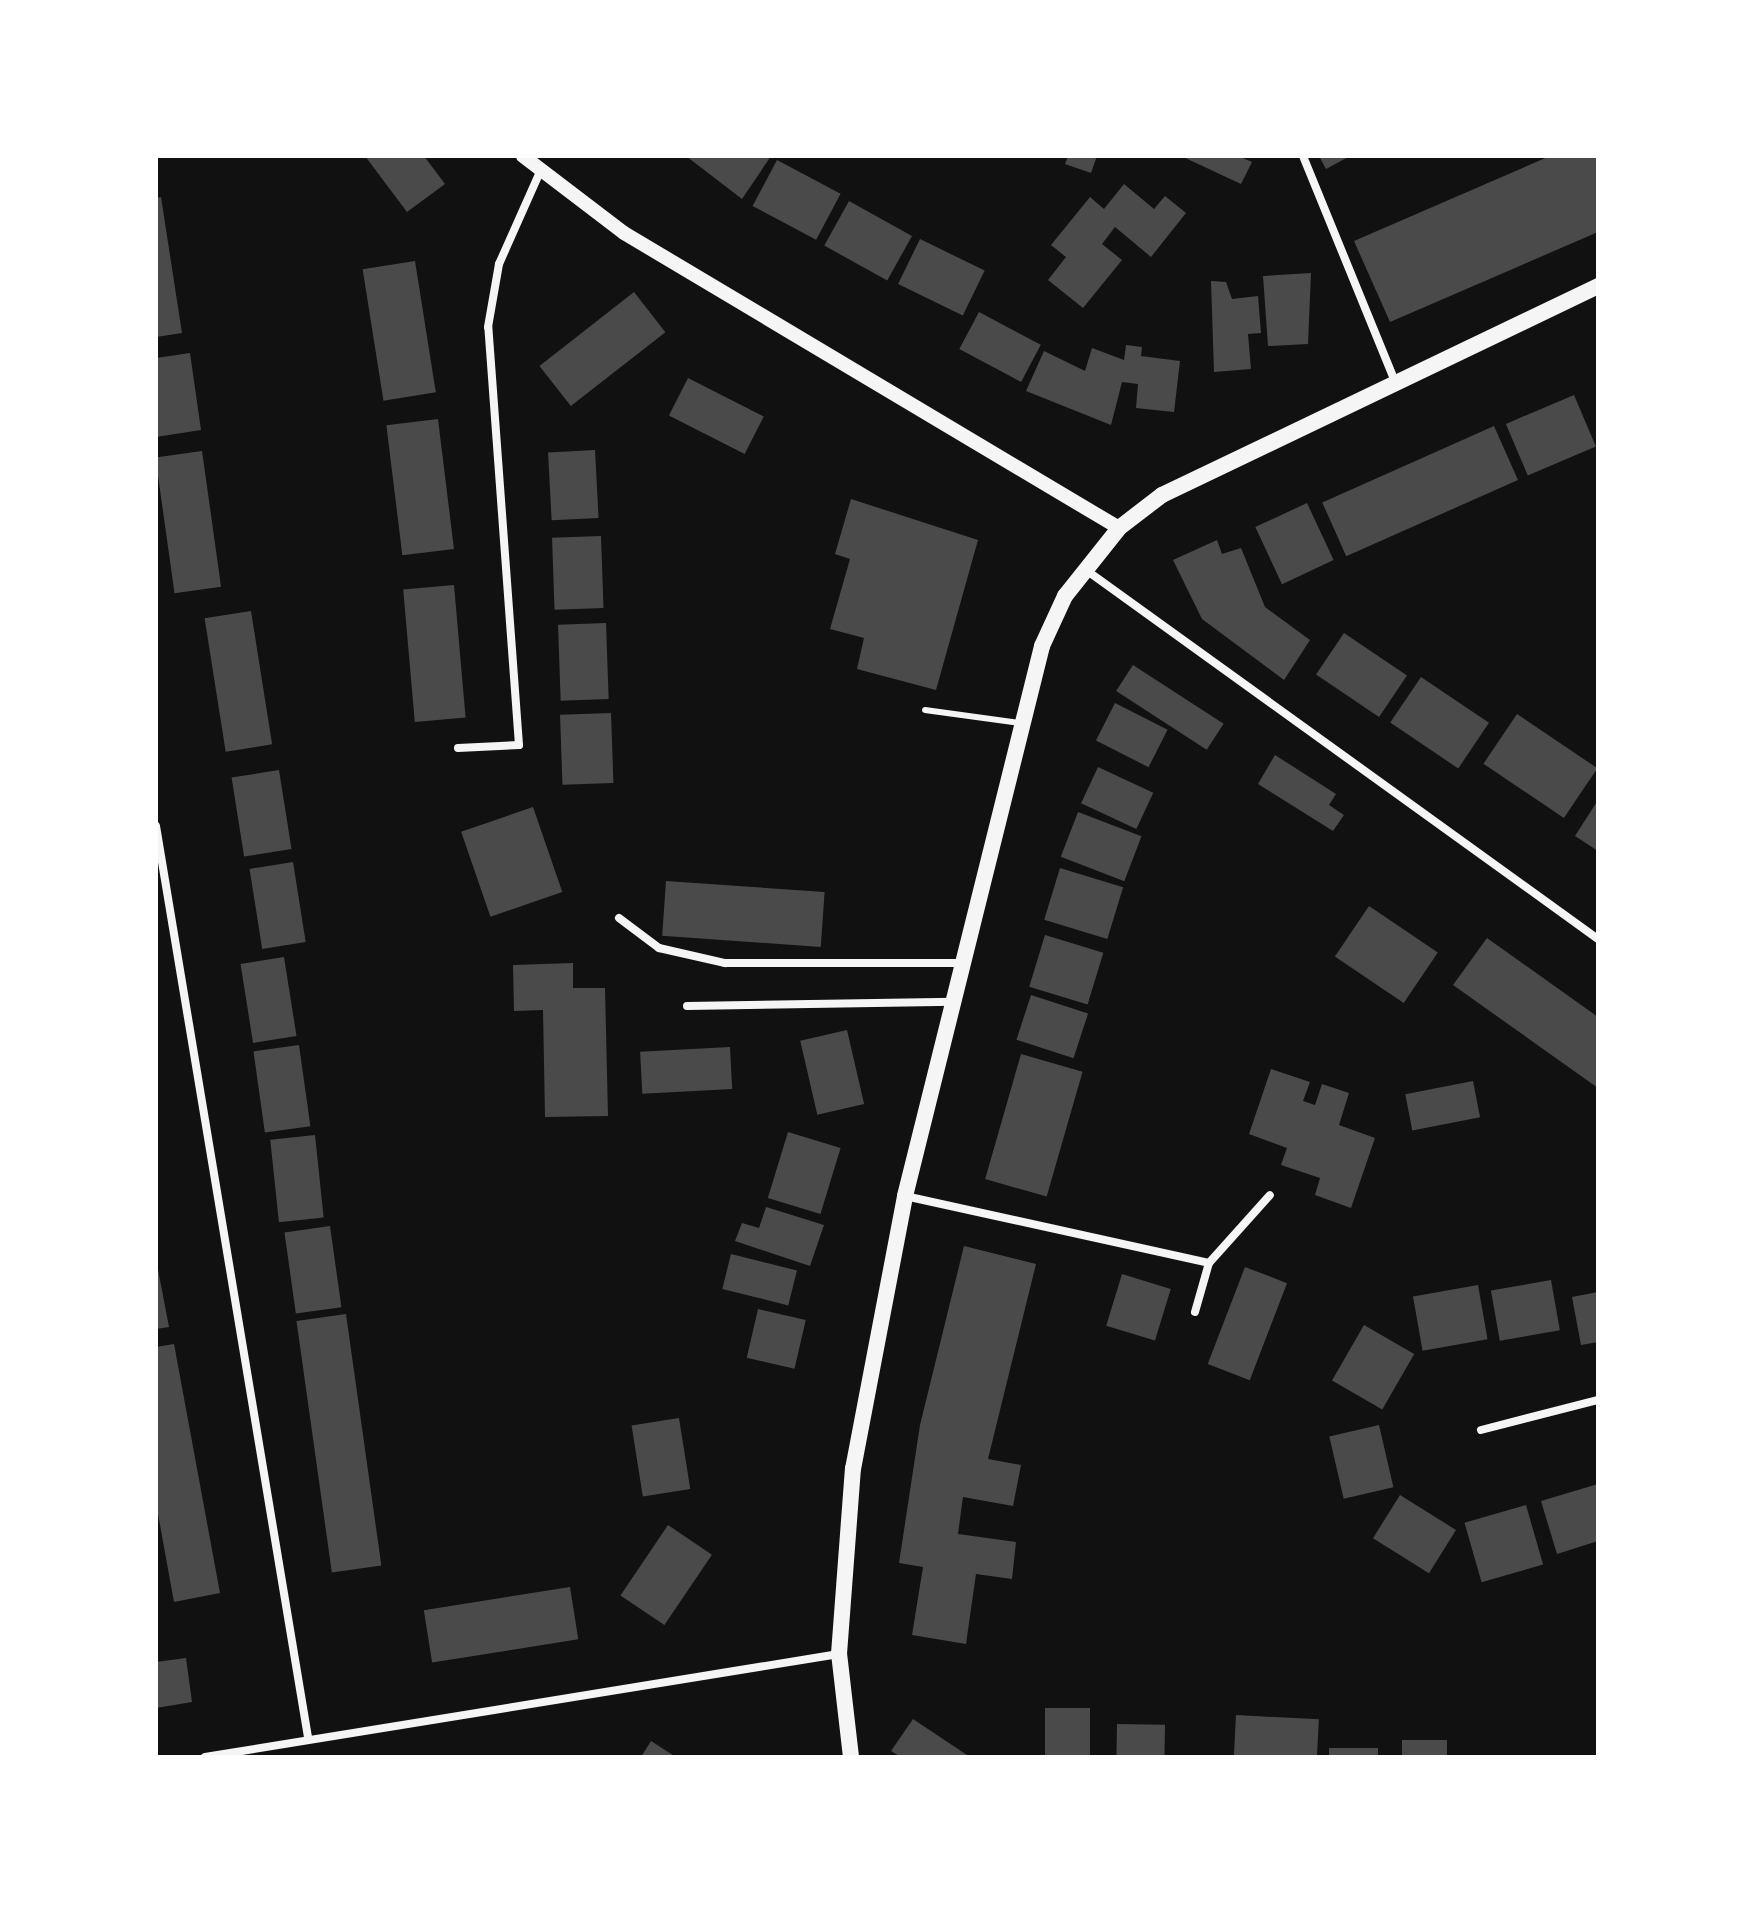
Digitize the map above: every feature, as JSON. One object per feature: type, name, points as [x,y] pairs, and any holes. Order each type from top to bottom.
[{"type":"main road","points":[[851,1757],[839,1654],[853,1469],[905,1196],[968,963],[1042,646],[1086,569],[1119,528],[1214,465],[1598,286]]},
{"type":"street","points":[[523,156],[540,172],[624,233],[1119,528]]},
{"type":"street","points":[[1303,156],[1394,379]]},
{"type":"street","points":[[458,748],[519,745],[488,327],[499,264],[540,172]]},
{"type":"street","points":[[1086,569],[1598,939]]},
{"type":"street","points":[[156,826],[308,1737]]},
{"type":"street","points":[[619,918],[659,948],[725,963],[968,963]]},
{"type":"street","points":[[687,1006],[956,1002]]},
{"type":"street","points":[[1195,1312],[1209,1263],[1270,1195]]},
{"type":"street","points":[[905,1196],[1209,1263]]},
{"type":"street","points":[[1481,1430],[1598,1400]]},
{"type":"street","points":[[205,1757],[308,1737],[839,1654]]},
{"type":"lane","points":[[925,710],[1024,724]]},
{"type":"building","points":[[365,156],[424,156],[445,184],[407,212]]},
{"type":"building","points":[[686,156],[771,156],[742,199]]},
{"type":"building","points":[[1068,156],[1097,156],[1091,173],[1065,164]]},
{"type":"building","points":[[1181,156],[1238,156],[1252,162],[1241,184]]},
{"type":"building","points":[[1319,156],[1350,156],[1326,169]]},
{"type":"building","points":[[1550,156],[1598,156],[1598,232],[1390,322],[1354,241]]},
{"type":"building","points":[[777,160],[841,194],[816,240],[753,206]]},
{"type":"building","points":[[1124,184],[1154,209],[1165,196],[1186,213],[1151,257],[1115,227],[1102,244],[1122,260],[1083,308],[1048,280],[1066,257],[1051,245],[1090,197],[1104,209]]},
{"type":"building","points":[[161,197],[182,333],[156,337],[156,198]]},
{"type":"building","points":[[849,201],[912,236],[887,281],[824,246]]},
{"type":"building","points":[[920,239],[985,271],[963,316],[898,284]]},
{"type":"building","points":[[415,261],[436,392],[383,401],[363,269]]},
{"type":"building","points":[[1311,273],[1308,344],[1268,346],[1263,276]]},
{"type":"building","points":[[1211,281],[1226,282],[1232,299],[1258,296],[1261,333],[1248,334],[1251,369],[1214,372]]},
{"type":"building","points":[[634,292],[665,332],[571,406],[539,366]]},
{"type":"building","points":[[979,312],[1041,345],[1021,382],[959,349]]},
{"type":"building","points":[[1126,345],[1142,347],[1141,356],[1180,361],[1174,412],[1136,408],[1138,384],[1122,382],[1111,425],[1026,391],[1044,351],[1085,371],[1092,348],[1124,360]]},
{"type":"building","points":[[190,353],[201,430],[156,437],[156,358]]},
{"type":"building","points":[[688,378],[764,417],[745,454],[669,415]]},
{"type":"building","points":[[1574,395],[1596,447],[1528,475],[1506,424]]},
{"type":"building","points":[[438,419],[454,549],[402,555],[386,425]]},
{"type":"building","points":[[1494,426],[1518,480],[1346,556],[1322,502]]},
{"type":"building","points":[[595,450],[599,518],[552,520],[548,452]]},
{"type":"building","points":[[202,451],[221,587],[175,593],[156,457]]},
{"type":"building","points":[[851,499],[978,540],[936,690],[857,669],[864,638],[830,629],[850,559],[835,554]]},
{"type":"building","points":[[1307,503],[1334,560],[1282,584],[1255,527]]},
{"type":"building","points":[[601,536],[604,608],[555,610],[552,538]]},
{"type":"building","points":[[1217,540],[1222,554],[1241,548],[1265,607],[1310,640],[1284,680],[1202,619],[1173,560]]},
{"type":"building","points":[[454,585],[466,717],[415,722],[403,589]]},
{"type":"building","points":[[251,611],[272,744],[226,752],[205,618]]},
{"type":"building","points":[[606,623],[609,699],[561,701],[558,625]]},
{"type":"building","points":[[1344,633],[1407,675],[1379,717],[1316,674]]},
{"type":"building","points":[[1133,665],[1224,724],[1207,750],[1116,691]]},
{"type":"building","points":[[1421,677],[1489,723],[1458,768],[1390,723]]},
{"type":"building","points":[[1115,703],[1168,730],[1149,767],[1096,740]]},
{"type":"building","points":[[611,713],[613,783],[562,785],[560,715]]},
{"type":"building","points":[[1517,714],[1597,768],[1564,818],[1483,764]]},
{"type":"building","points":[[1275,755],[1336,794],[1329,805],[1344,815],[1333,831],[1258,784]]},
{"type":"building","points":[[1098,767],[1153,793],[1136,829],[1081,803]]},
{"type":"building","points":[[279,770],[292,849],[244,857],[232,778]]},
{"type":"building","points":[[1598,800],[1598,851],[1575,836]]},
{"type":"building","points":[[533,807],[562,892],[490,917],[461,832]]},
{"type":"building","points":[[1078,812],[1141,836],[1124,881],[1061,857]]},
{"type":"building","points":[[293,862],[306,942],[262,949],[250,869]]},
{"type":"building","points":[[1060,868],[1123,887],[1107,939],[1044,920]]},
{"type":"building","points":[[666,881],[825,892],[821,947],[662,936]]},
{"type":"building","points":[[1369,906],[1438,952],[1404,1003],[1335,957]]},
{"type":"building","points":[[1045,935],[1103,953],[1088,1004],[1029,987]]},
{"type":"building","points":[[1487,938],[1598,1017],[1598,1088],[1453,985]]},
{"type":"building","points":[[284,957],[297,1036],[253,1043],[241,964]]},
{"type":"building","points":[[573,963],[573,988],[605,988],[608,1116],[545,1117],[543,1010],[514,1011],[513,965]]},
{"type":"building","points":[[1031,995],[1088,1014],[1074,1058],[1016,1040]]},
{"type":"building","points":[[847,1030],[864,1104],[817,1115],[800,1041]]},
{"type":"building","points":[[299,1045],[310,1126],[265,1133],[253,1051]]},
{"type":"building","points":[[730,1047],[732,1089],[642,1094],[640,1052]]},
{"type":"building","points":[[1021,1054],[1083,1072],[1047,1197],[985,1179]]},
{"type":"building","points":[[1271,1069],[1310,1082],[1303,1101],[1315,1105],[1322,1084],[1349,1093],[1339,1125],[1375,1138],[1351,1208],[1315,1195],[1320,1178],[1281,1165],[1287,1148],[1249,1134]]},
{"type":"building","points":[[1473,1081],[1480,1117],[1412,1130],[1405,1094]]},
{"type":"building","points":[[788,1132],[841,1148],[820,1214],[768,1198]]},
{"type":"building","points":[[315,1135],[324,1218],[279,1222],[270,1140]]},
{"type":"building","points":[[766,1207],[824,1225],[810,1266],[735,1241],[742,1223],[759,1228]]},
{"type":"building","points":[[330,1226],[341,1307],[296,1314],[284,1232]]},
{"type":"building","points":[[964,1246],[1036,1264],[988,1459],[1021,1465],[1013,1506],[963,1497],[958,1534],[1016,1542],[1012,1579],[976,1574],[966,1644],[912,1635],[923,1567],[899,1563],[920,1425]]},
{"type":"building","points":[[731,1254],[797,1270],[788,1305],[722,1289]]},
{"type":"building","points":[[156,1259],[169,1327],[156,1329]]},
{"type":"building","points":[[1245,1267],[1287,1283],[1250,1380],[1208,1364]]},
{"type":"building","points":[[1122,1274],[1171,1289],[1155,1341],[1106,1326]]},
{"type":"building","points":[[1551,1280],[1560,1330],[1500,1341],[1491,1291]]},
{"type":"building","points":[[1478,1285],[1488,1339],[1423,1351],[1413,1296]]},
{"type":"building","points":[[1598,1292],[1598,1342],[1581,1345],[1572,1297]]},
{"type":"building","points":[[758,1309],[806,1320],[794,1369],[747,1358]]},
{"type":"building","points":[[346,1314],[381,1566],[332,1572],[296,1321]]},
{"type":"building","points":[[1364,1325],[1414,1354],[1382,1409],[1332,1380]]},
{"type":"building","points":[[174,1344],[220,1593],[174,1602],[156,1503],[156,1347]]},
{"type":"building","points":[[679,1418],[690,1489],[643,1497],[632,1426]]},
{"type":"building","points":[[1379,1425],[1393,1487],[1344,1499],[1329,1436]]},
{"type":"building","points":[[1598,1484],[1598,1541],[1557,1554],[1541,1501]]},
{"type":"building","points":[[1400,1495],[1456,1530],[1429,1573],[1373,1538]]},
{"type":"building","points":[[1526,1505],[1543,1565],[1482,1582],[1464,1523]]},
{"type":"building","points":[[668,1525],[712,1555],[664,1625],[620,1595]]},
{"type":"building","points":[[570,1587],[578,1639],[432,1662],[424,1610]]},
{"type":"building","points":[[186,1658],[192,1702],[156,1708],[156,1662]]},
{"type":"building","points":[[1045,1708],[1090,1708],[1090,1757],[1045,1757]]},
{"type":"building","points":[[1236,1715],[1319,1719],[1317,1757],[1234,1757]]},
{"type":"building","points":[[913,1719],[970,1757],[901,1757],[891,1751]]},
{"type":"building","points":[[1117,1724],[1165,1725],[1164,1757],[1116,1757]]},
{"type":"building","points":[[1402,1740],[1447,1740],[1447,1757],[1402,1757]]},
{"type":"building","points":[[651,1741],[676,1757],[641,1757]]},
{"type":"building","points":[[1329,1748],[1378,1748],[1378,1757],[1329,1757]]}]
